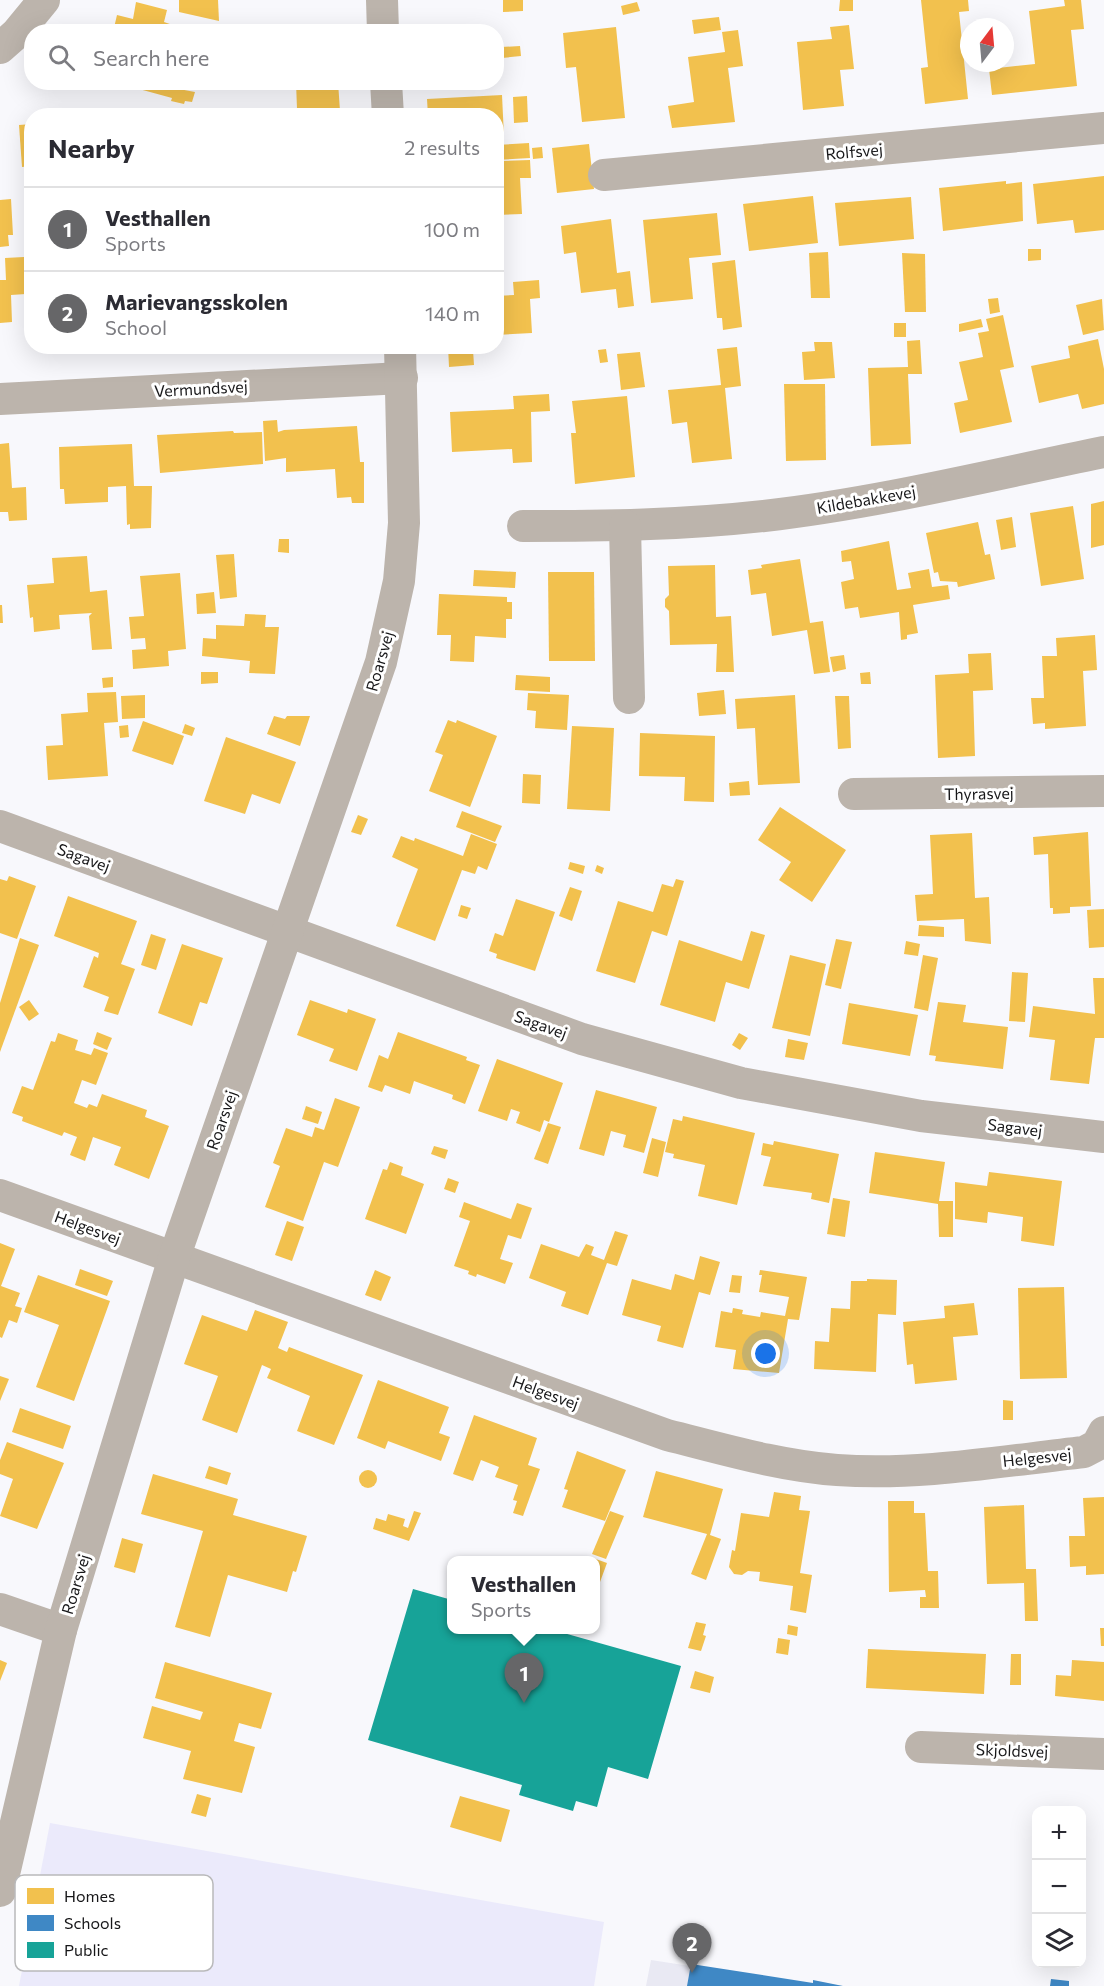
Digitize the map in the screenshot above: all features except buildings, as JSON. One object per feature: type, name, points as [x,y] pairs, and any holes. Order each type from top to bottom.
[{"type":"street","points":[[24,24],[44,0]]},
{"type":"street","points":[[382,0],[383,24]]},
{"type":"street","points":[[0,48],[24,24]]},
{"type":"street","points":[[386,90],[388,108]]},
{"type":"street","name":"Rolfsvej","points":[[604,175],[1104,128]]},
{"type":"street","name":"Roarsvej","points":[[0,1891],[61,1630],[174,1258],[381,662],[399,581],[404,523],[400,354]]},
{"type":"street","name":"Vermundsvej","points":[[0,399],[402,378]]},
{"type":"street","name":"Kildebakkevej","points":[[523,526],[625,526],[764,516],[889,496],[1104,452]]},
{"type":"street","points":[[625,526],[629,698]]},
{"type":"street","name":"Thyrasvej","points":[[854,794],[1104,791]]},
{"type":"street","name":"Sagavej","points":[[0,826],[582,1039],[741,1083],[921,1116],[1104,1137]]},
{"type":"street","points":[[1104,1137],[1104,1146]]},
{"type":"street","name":"Helgesvej","points":[[0,1195],[667,1435],[748,1456],[836,1470],[898,1472],[1084,1452],[1097,1445],[1104,1432]]},
{"type":"street","points":[[0,1609],[61,1630]]},
{"type":"street","name":"Skjoldsvej","points":[[921,1747],[1104,1754]]},
{"type":"shaded area","points":[[50,1823],[604,1922],[594,1986],[19,1986],[22,1971],[213,1971],[213,1875],[40,1875]]},
{"type":"shaded area","points":[[651,1960],[820,1986],[646,1986]]},
{"type":"place","name":"Vesthallen","points":[[524,1703]]},
{"type":"place","name":"Marievangsskolen","points":[[692,1973]]}]
